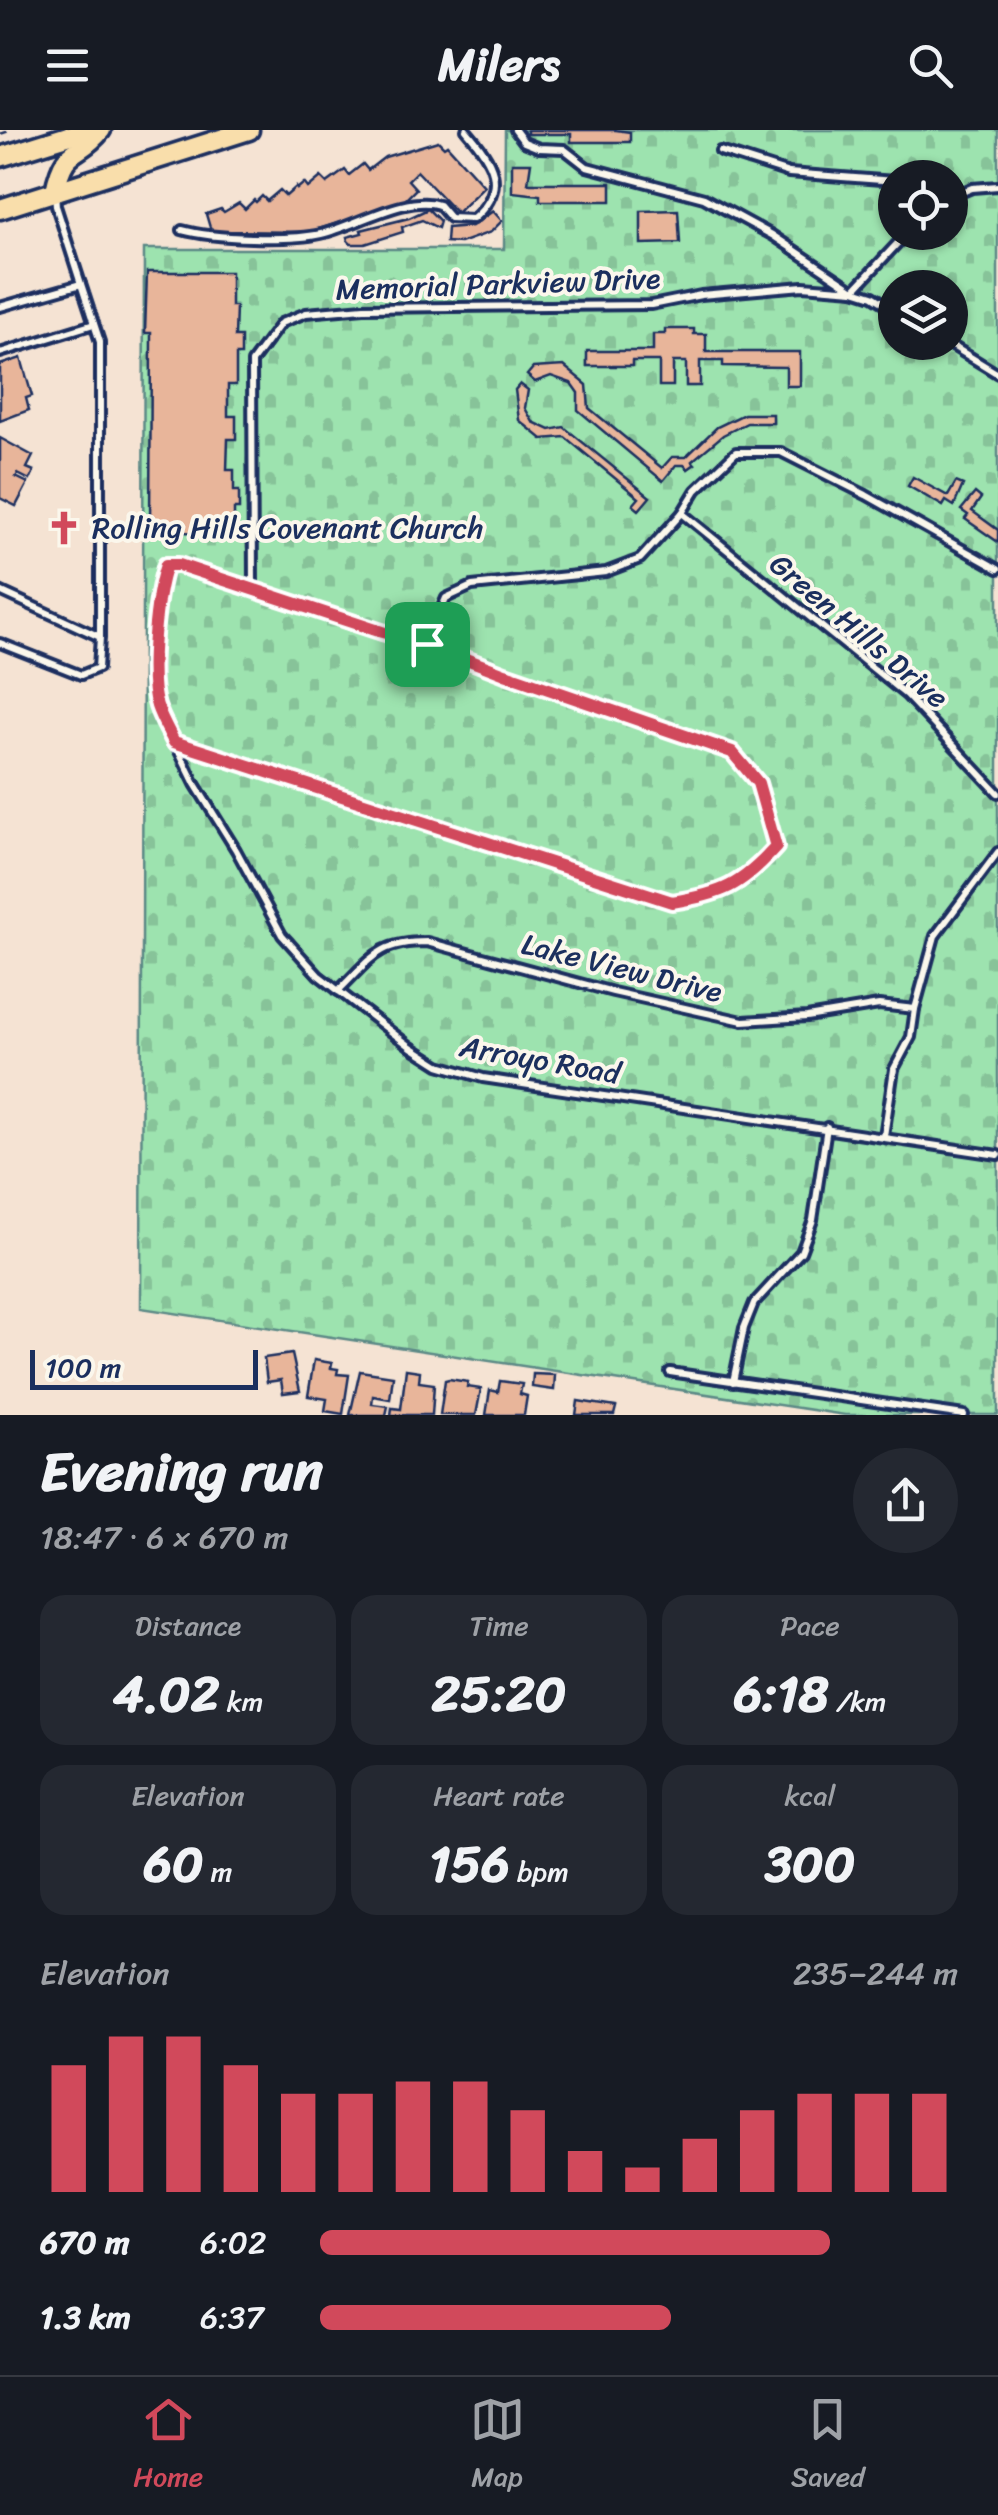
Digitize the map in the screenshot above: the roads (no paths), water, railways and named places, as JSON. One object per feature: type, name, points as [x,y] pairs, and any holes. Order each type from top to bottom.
[{"type":"main road","points":[[0,157],[87,130]]},
{"type":"main road","points":[[55,191],[63,162],[101,130]]},
{"type":"main road","points":[[0,209],[248,130]]},
{"type":"lane","points":[[182,230],[201,236],[318,235],[416,201],[439,205],[450,218],[473,219],[490,195],[494,165],[466,130]]},
{"type":"lane","points":[[515,130],[524,142],[539,148],[564,149],[587,167],[704,198],[772,235],[854,290],[878,299]]},
{"type":"lane","points":[[720,151],[789,172],[878,180]]},
{"type":"lane","points":[[968,190],[998,186]]},
{"type":"lane","points":[[0,643],[81,675],[98,668],[100,342],[56,206],[55,191]]},
{"type":"lane","points":[[854,290],[891,250]]},
{"type":"lane","points":[[0,307],[80,284]]},
{"type":"lane","name":"Memorial Parkview Drive","points":[[253,588],[252,362],[281,324],[306,313],[364,308],[651,306],[701,296],[803,286],[854,290]]},
{"type":"lane","points":[[0,354],[94,324]]},
{"type":"lane","points":[[968,356],[998,374]]},
{"type":"lane","points":[[427,644],[446,598],[472,586],[606,572],[640,559],[696,490],[736,452],[781,452],[998,569]]},
{"type":"lane","name":"Green Hills Drive","points":[[682,512],[906,695],[998,793]]},
{"type":"lane","name":"Arroyo Road","points":[[253,588],[179,565],[166,565],[159,586],[154,644],[156,702],[174,742],[282,935],[338,990],[440,1065],[484,1078],[998,1155]]},
{"type":"lane","points":[[174,742],[672,902],[713,896],[753,873],[776,847],[758,783],[732,752],[427,644],[253,588]]},
{"type":"lane","points":[[0,591],[100,637]]},
{"type":"lane","points":[[884,1136],[894,1069],[911,1038],[935,936],[998,852]]},
{"type":"lane","name":"Lake View Drive","points":[[338,990],[380,950],[398,942],[427,942],[612,992],[743,1021],[807,1017],[878,1005],[915,1010]]},
{"type":"lane","points":[[734,1382],[744,1328],[754,1304],[801,1252],[812,1220],[827,1128]]},
{"type":"lane","points":[[670,1372],[964,1415]]},
{"type":"place","name":"Rolling Hills Covenant Church","points":[[64,528]]}]
